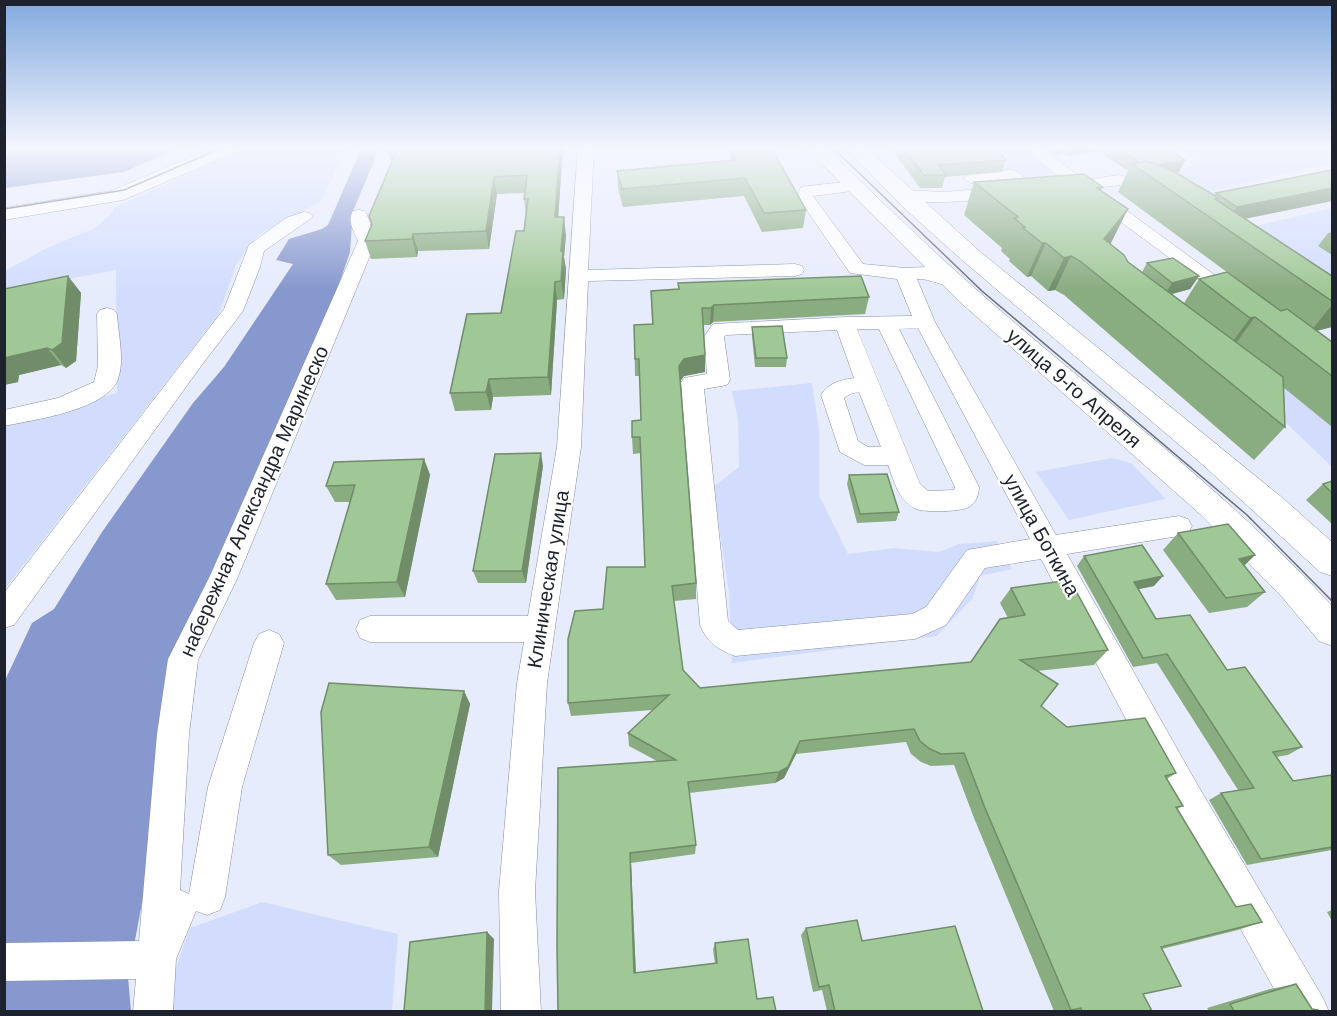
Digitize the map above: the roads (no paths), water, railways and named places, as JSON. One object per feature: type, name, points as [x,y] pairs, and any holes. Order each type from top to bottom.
[{"type":"main road","points":[[4,203],[58,194]]},
{"type":"main road","points":[[4,214],[120,194]]},
{"type":"main road","name":"улица 9-го Апреля","points":[[860,194],[912,262],[952,281],[1232,525],[1279,571],[1332,630]]},
{"type":"main road","name":"улица 9-го Апреля","points":[[902,195],[1018,298],[1257,494],[1332,562]]},
{"type":"street","name":"Клиническая улица","points":[[522,1011],[517,891],[532,683],[569,447],[583,194]]},
{"type":"street","points":[[806,194],[857,269],[912,262]]},
{"type":"street","points":[[902,195],[945,197],[979,194]]},
{"type":"street","points":[[1094,194],[1248,307]]},
{"type":"street","points":[[1167,194],[1177,199]]},
{"type":"street","points":[[927,219],[924,211],[931,202],[945,197]]},
{"type":"street","name":"набережная Александра Маринеско","points":[[153,1011],[172,734],[183,659],[223,579],[367,241],[360,227],[359,215]]},
{"type":"street","points":[[4,616],[193,361],[233,311],[251,267],[255,249],[292,222],[304,217]]},
{"type":"street","name":"улица Боткина","points":[[912,262],[925,322],[1185,796],[1308,1011]]},
{"type":"street","points":[[579,276],[795,270]]},
{"type":"street","points":[[1201,295],[1224,289]]},
{"type":"street","points":[[4,418],[83,398],[103,386],[107,376],[107,315]]},
{"type":"street","points":[[845,323],[910,490],[923,501],[960,500],[966,494],[967,487],[886,322]]},
{"type":"street","points":[[925,322],[720,329],[714,337],[719,380],[692,383],[714,625],[722,635],[735,643],[915,626],[936,616],[977,558],[1179,526]]},
{"type":"street","points":[[867,384],[844,387],[832,395],[848,446],[864,456],[896,456]]},
{"type":"street","points":[[370,629],[540,629]]},
{"type":"street","points":[[4,962],[156,960],[193,902],[269,643]]},
{"type":"water","points":[[341,194],[360,194],[353,211],[350,252],[326,322],[167,669],[150,861],[128,977],[131,1011],[5,1012],[4,685],[7,676],[32,623],[54,609],[102,532],[193,403],[224,367],[293,264],[276,260],[289,239],[328,225]]},
{"type":"tram line","points":[[4,209],[96,194]]},
{"type":"tram line","points":[[881,194],[982,291],[1247,515],[1332,601]]}]
